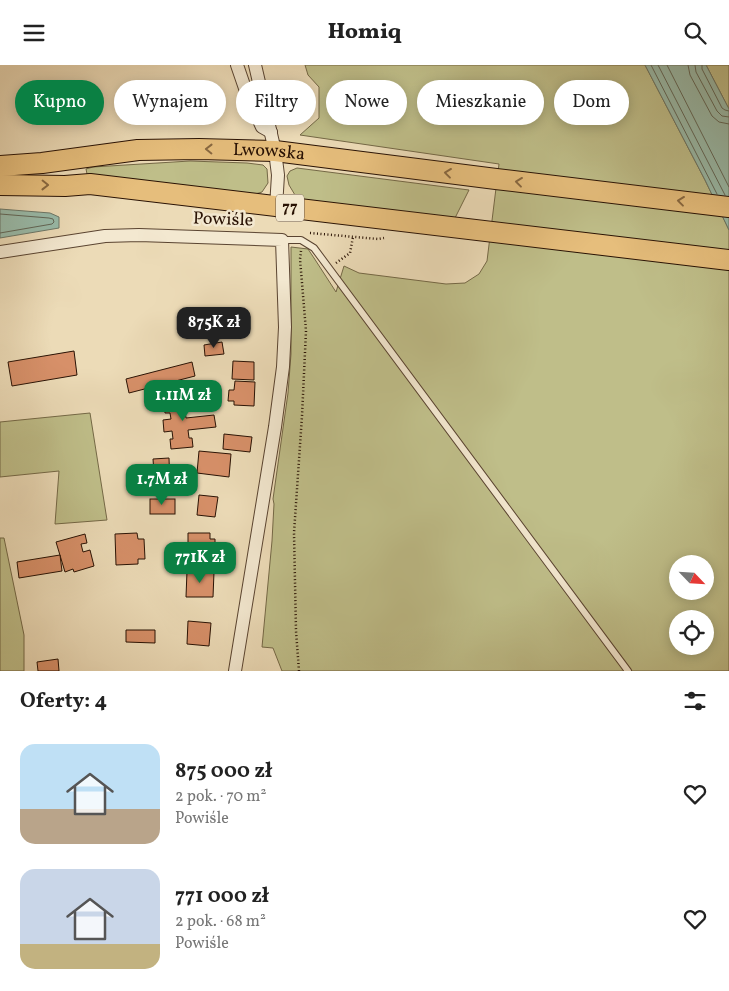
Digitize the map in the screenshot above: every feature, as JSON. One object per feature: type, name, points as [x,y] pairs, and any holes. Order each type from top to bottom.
[{"type":"main road","name":"Lwowska","points":[[0,166],[42,163],[138,150],[200,149],[273,141],[496,179],[729,207]]},
{"type":"main road","name":"Lwowska","points":[[42,163],[67,170],[90,183]]},
{"type":"main road","name":"Lwowska","points":[[0,185],[65,186],[90,183],[276,207],[729,260]]},
{"type":"street","points":[[237,65],[247,94],[262,127],[273,141]]},
{"type":"street","points":[[257,69],[273,141],[278,175],[276,207]]},
{"type":"street","name":"Powiśle","points":[[0,252],[105,236],[139,235],[282,240]]},
{"type":"street","points":[[235,671],[274,436],[283,367],[285,327],[282,240]]},
{"type":"lane","points":[[282,240],[301,240],[314,248],[628,671]]},
{"type":"path","points":[[309,233],[378,239],[385,237],[388,233]]},
{"type":"path","points":[[329,268],[350,253],[353,237]]},
{"type":"path","points":[[299,671],[296,631],[294,533],[306,331],[300,259]]},
{"type":"shaded area","points":[[305,65],[645,65],[729,230],[729,671],[282,671],[273,648],[262,647],[272,541],[273,499],[288,393],[291,354],[291,247],[308,249],[336,292],[344,266],[359,273],[446,284],[465,283],[479,274],[487,261],[499,164],[300,135],[311,125],[316,125],[316,121],[319,118],[319,87],[316,80],[313,80],[308,75]]},
{"type":"shaded area","points":[[706,65],[729,65],[729,109]]},
{"type":"shaded area","points":[[190,161],[263,165],[267,169],[268,183],[262,192],[252,195],[92,176],[87,174],[86,169],[93,167]]},
{"type":"shaded area","points":[[297,168],[469,190],[455,218],[303,201],[295,195],[289,185],[287,176],[290,171]]},
{"type":"shaded area","points":[[90,413],[107,520],[55,524],[59,471],[0,477],[0,422]]},
{"type":"shaded area","points":[[0,538],[4,538],[24,635],[24,671],[0,671]]},
{"type":"water","points":[[645,65],[706,65],[729,109],[729,230],[705,180]]},
{"type":"water","points":[[0,209],[50,213],[59,217],[59,228],[0,238]]},
{"type":"building","points":[[225,316],[226,331],[201,335],[201,317]]},
{"type":"building","points":[[222,342],[224,354],[205,356],[204,345]]},
{"type":"building","points":[[74,351],[77,375],[12,386],[8,362]]},
{"type":"building","points":[[233,361],[254,362],[254,380],[232,379]]},
{"type":"building","points":[[192,362],[195,376],[129,393],[126,379]]},
{"type":"building","points":[[235,381],[255,382],[254,406],[234,405],[234,401],[228,401],[229,390],[234,390]]},
{"type":"building","points":[[183,394],[186,418],[214,415],[216,427],[188,430],[189,438],[192,438],[193,447],[171,449],[170,439],[173,439],[172,431],[164,432],[163,420],[171,419],[170,413],[165,413],[163,396]]},
{"type":"building","points":[[224,434],[252,437],[250,452],[223,449]]},
{"type":"building","points":[[199,451],[231,454],[229,477],[197,473]]},
{"type":"building","points":[[169,458],[170,487],[155,488],[153,459]]},
{"type":"building","points":[[199,495],[218,497],[215,517],[197,515]]},
{"type":"building","points":[[150,499],[175,499],[175,514],[150,514]]},
{"type":"building","points":[[137,533],[138,539],[144,539],[145,559],[138,559],[138,564],[116,565],[115,534]]},
{"type":"building","points":[[188,533],[210,533],[210,539],[215,539],[215,553],[210,552],[210,558],[181,558],[181,546],[188,546]]},
{"type":"building","points":[[85,534],[87,543],[81,544],[83,552],[90,550],[94,566],[74,572],[73,569],[65,572],[56,542]]},
{"type":"building","points":[[60,555],[62,571],[19,578],[17,562]]},
{"type":"building","points":[[187,571],[214,572],[213,597],[186,597]]},
{"type":"building","points":[[188,621],[211,623],[209,646],[187,644]]},
{"type":"building","points":[[126,630],[155,630],[155,643],[126,642]]},
{"type":"building","points":[[58,659],[59,671],[38,671],[37,662]]}]
